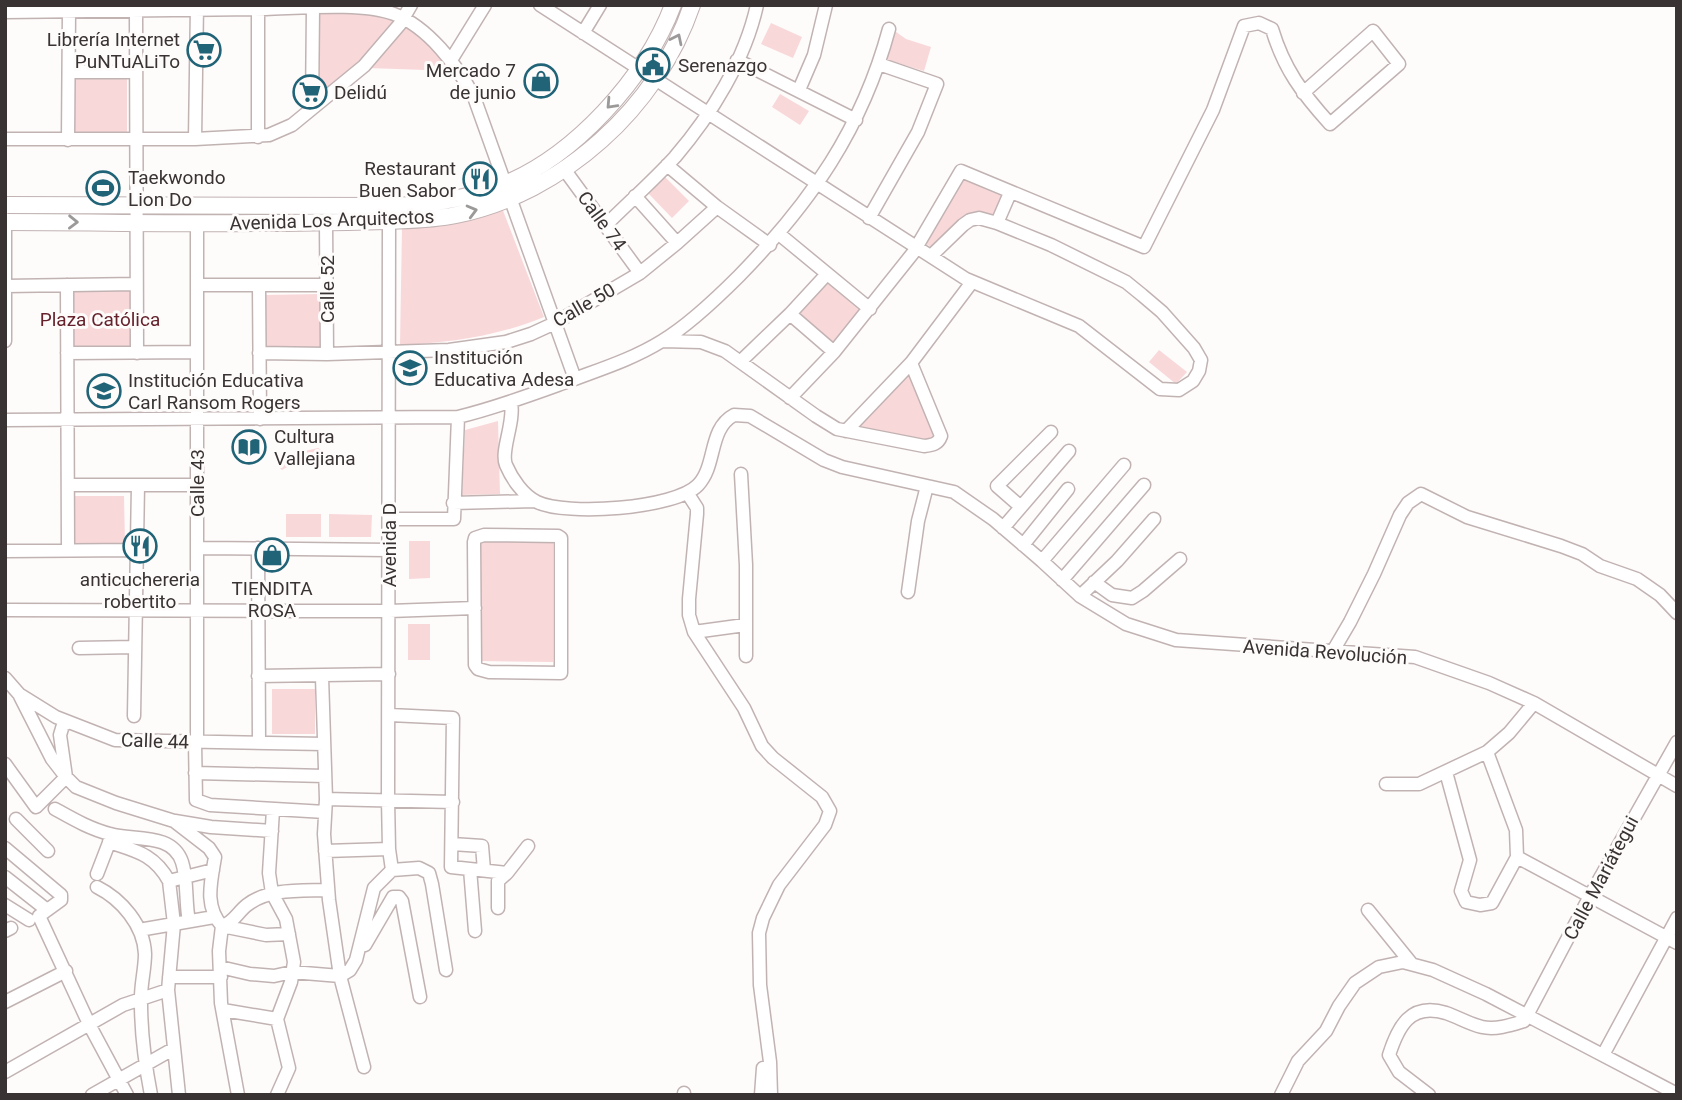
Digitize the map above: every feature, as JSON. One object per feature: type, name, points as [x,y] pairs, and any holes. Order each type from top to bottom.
[{"type":"main road","name":"Avenida Los Arquitectos","points":[[5,205],[396,206],[506,192],[561,151],[593,123],[619,94],[638,69],[673,5]]},
{"type":"main road","name":"Avenida Los Arquitectos","points":[[5,221],[326,223],[456,215],[564,169],[618,124],[654,80],[679,37],[692,5]]},
{"type":"street","points":[[6,5],[5,13],[197,7],[372,9],[393,13],[404,19],[451,60],[474,97],[575,379]]},
{"type":"street","points":[[5,139],[195,139],[269,135],[292,125],[364,66],[404,19],[411,5]]},
{"type":"street","points":[[451,60],[485,5]]},
{"type":"street","points":[[540,5],[706,114],[972,282],[1079,326],[1160,389],[1179,390],[1193,381],[1199,371],[1201,360],[1190,342],[1162,312],[1126,282],[1082,259],[979,218],[970,220],[932,255]]},
{"type":"street","points":[[583,33],[600,5]]},
{"type":"street","points":[[605,226],[667,165],[706,114],[737,60],[751,28],[757,5]]},
{"type":"street","points":[[799,90],[814,55],[826,5]]},
{"type":"street","points":[[195,139],[197,7]]},
{"type":"street","points":[[258,7],[258,136]]},
{"type":"street","points":[[312,107],[313,8]]},
{"type":"street","points":[[136,10],[136,353]]},
{"type":"street","points":[[68,140],[69,12]]},
{"type":"street","points":[[790,398],[870,309],[917,246],[961,171],[1144,247],[1213,110],[1244,26],[1259,23],[1272,29],[1285,65],[1303,93],[1330,124],[1399,64],[1373,31],[1303,93]]},
{"type":"street","points":[[5,420],[458,417],[606,369],[663,341],[719,296],[779,234],[817,185],[856,120],[879,64],[889,29]]},
{"type":"street","points":[[737,60],[856,120]]},
{"type":"street","points":[[869,218],[918,132],[937,84],[879,64]]},
{"type":"street","points":[[69,72],[135,72]]},
{"type":"street","points":[[667,165],[769,245]]},
{"type":"street","name":"Calle 74","points":[[564,169],[640,273]]},
{"type":"street","points":[[997,223],[1010,193]]},
{"type":"street","points":[[635,196],[677,243]]},
{"type":"street","name":"Calle 50","points":[[260,353],[449,350],[506,342],[555,324],[640,273],[717,206]]},
{"type":"street","points":[[5,221],[5,341]]},
{"type":"street","name":"Avenida D","points":[[389,221],[388,799],[392,870]]},
{"type":"street","name":"Calle 43","points":[[197,223],[197,800],[210,804],[273,810]]},
{"type":"street","name":"Calle 52","points":[[326,223],[327,354]]},
{"type":"street","points":[[779,234],[870,309]]},
{"type":"street","points":[[741,361],[826,275]]},
{"type":"street","points":[[846,431],[911,362],[972,282]]},
{"type":"street","points":[[6,286],[136,284]]},
{"type":"street","points":[[67,285],[68,550]]},
{"type":"street","points":[[197,285],[327,285]]},
{"type":"street","points":[[259,285],[260,419]]},
{"type":"street","points":[[790,314],[834,352]]},
{"type":"street","points":[[663,341],[707,344],[724,351],[830,425],[846,431],[924,446],[933,445],[941,436],[911,362]]},
{"type":"street","points":[[67,354],[197,352]]},
{"type":"street","points":[[511,402],[513,419],[504,461],[513,479],[534,501]]},
{"type":"street","name":"Avenida Revolución","points":[[688,494],[703,479],[719,429],[730,417],[741,414],[750,416],[824,460],[842,467],[954,492],[1003,528],[1080,596],[1126,624],[1175,640],[1415,657],[1489,683],[1535,703],[1661,769],[1677,786]]},
{"type":"street","points":[[388,519],[454,519],[458,417]]},
{"type":"street","points":[[1021,507],[997,486],[1051,432]]},
{"type":"street","points":[[1003,528],[1069,451]]},
{"type":"street","points":[[1042,561],[1124,465]]},
{"type":"street","points":[[741,474],[746,565],[746,656]]},
{"type":"street","points":[[69,485],[197,485]]},
{"type":"street","points":[[134,716],[138,485]]},
{"type":"street","points":[[1062,580],[1144,485]]},
{"type":"street","points":[[908,592],[918,521],[927,486]]},
{"type":"street","points":[[1023,545],[1068,489]]},
{"type":"street","points":[[453,503],[534,501],[544,505],[570,507],[626,507],[662,502],[688,494],[697,508],[689,599],[689,615],[694,632],[744,708],[762,746],[822,797],[829,808],[829,818],[825,825],[788,873],[761,924],[759,949],[771,1095]]},
{"type":"street","points":[[1333,652],[1374,574],[1399,514],[1419,494],[1440,501],[1467,517],[1525,533],[1582,554],[1600,566],[1637,579],[1677,613]]},
{"type":"street","points":[[1080,596],[1117,561],[1154,519]]},
{"type":"street","points":[[484,535],[561,538],[561,673],[489,672],[478,669],[475,665],[475,608],[475,538],[484,535]]},
{"type":"street","points":[[197,548],[389,550]]},
{"type":"street","points":[[258,548],[259,743]]},
{"type":"street","points":[[5,551],[137,550]]},
{"type":"street","points":[[1094,582],[1112,595],[1132,598],[1143,592],[1180,559]]},
{"type":"street","points":[[5,610],[389,611],[475,608]]},
{"type":"street","points":[[694,632],[745,625]]},
{"type":"street","points":[[79,648],[135,647]]},
{"type":"street","points":[[258,676],[389,674]]},
{"type":"street","points":[[322,677],[328,890],[340,976],[364,1067]]},
{"type":"street","name":"Calle 44","points":[[5,678],[19,694],[55,717],[115,740],[324,744]]},
{"type":"street","points":[[19,694],[52,760],[76,787],[87,793],[174,821],[211,827],[272,831]]},
{"type":"street","points":[[1386,784],[1419,784],[1487,752],[1509,733],[1535,703]]},
{"type":"street","points":[[390,715],[453,718],[452,867],[507,873]]},
{"type":"street","points":[[5,764],[36,807],[66,777],[60,735],[63,725],[68,723]]},
{"type":"street","name":"Calle Mariátegui","points":[[1529,1015],[1590,896],[1677,742]]},
{"type":"street","points":[[1446,772],[1470,860],[1461,891],[1466,902],[1480,905],[1492,903],[1517,857],[1516,830],[1487,752]]},
{"type":"street","name":"Avenida Revolución","points":[[1661,769],[1677,771]]},
{"type":"street","points":[[195,773],[325,776]]},
{"type":"street","points":[[277,1095],[289,1068],[276,1019],[290,982],[294,962],[286,919],[272,893],[269,873],[273,810],[388,799],[453,802]]},
{"type":"street","points":[[55,809],[150,857],[162,868],[169,881],[174,924],[169,984],[179,1095]]},
{"type":"street","points":[[16,819],[48,851]]},
{"type":"street","points":[[174,821],[209,848],[215,857],[209,896],[218,922],[223,1010],[237,1095]]},
{"type":"street","points":[[110,839],[141,837],[163,843],[174,850],[181,859],[185,877],[189,921]]},
{"type":"street","points":[[110,839],[97,881],[121,902],[144,941],[141,998],[146,1067],[151,1095]]},
{"type":"street","points":[[452,844],[482,846],[484,870]]},
{"type":"street","points":[[498,908],[498,881],[528,846]]},
{"type":"street","points":[[5,848],[61,895],[61,900],[40,916],[90,1026],[127,1095]]},
{"type":"street","points":[[325,851],[389,849]]},
{"type":"street","points":[[1517,857],[1671,940]]},
{"type":"street","points":[[356,960],[374,888],[392,870],[419,868],[429,873],[446,970]]},
{"type":"street","points":[[470,869],[475,931]]},
{"type":"street","points":[[169,881],[213,870]]},
{"type":"street","points":[[5,877],[47,910]]},
{"type":"street","points":[[218,922],[228,925],[247,905],[272,893],[328,890]]},
{"type":"street","points":[[5,1072],[123,1005],[169,984],[220,972],[274,976],[292,972],[340,976],[350,970],[393,897],[399,897],[402,901],[420,997]]},
{"type":"street","points":[[5,905],[29,920]]},
{"type":"street","points":[[1368,909],[1411,963]]},
{"type":"street","points":[[1603,1055],[1671,940],[1677,918]]},
{"type":"street","points":[[139,930],[189,921],[218,922],[265,935],[289,934]]},
{"type":"street","points":[[1281,1095],[1298,1061],[1326,1031],[1355,983],[1379,967],[1394,963],[1411,963],[1433,970],[1529,1015],[1677,1094]]},
{"type":"street","points":[[5,1002],[66,971]]},
{"type":"street","points":[[223,1010],[276,1019]]},
{"type":"street","points":[[1429,1095],[1399,1072],[1389,1055],[1403,1021],[1422,1011],[1442,1012],[1483,1027],[1505,1027],[1524,1021],[1529,1015]]},
{"type":"street","points":[[761,1095],[765,1036]]},
{"type":"street","points":[[92,1095],[146,1067],[173,1049]]},
{"type":"green space","points":[[371,13],[396,20],[373,49],[314,102],[314,14]]},
{"type":"green space","points":[[771,23],[802,37],[793,58],[761,44]]},
{"type":"green space","points":[[406,25],[433,47],[455,71],[367,68]]},
{"type":"green space","points":[[892,29],[906,39],[931,47],[924,71],[888,60],[885,54]]},
{"type":"green space","points":[[70,76],[127,77],[127,136],[71,134]]},
{"type":"green space","points":[[780,94],[809,111],[800,125],[772,107]]},
{"type":"green space","points":[[665,177],[689,201],[672,218],[648,193]]},
{"type":"green space","points":[[965,178],[1006,194],[996,218],[981,213],[933,248],[926,244]]},
{"type":"green space","points":[[502,208],[544,317],[527,324],[473,337],[400,345],[402,228],[451,224]]},
{"type":"green space","points":[[827,282],[864,311],[833,347],[796,315]]},
{"type":"green space","name":"Plaza Católica","points":[[67,285],[132,288],[132,350],[67,353]]},
{"type":"green space","points":[[320,294],[321,348],[266,348],[265,295]]},
{"type":"green space","points":[[1159,350],[1187,372],[1176,384],[1149,362]]},
{"type":"green space","points":[[910,373],[936,435],[923,441],[856,427]]},
{"type":"green space","points":[[498,421],[500,494],[462,495],[465,430]]},
{"type":"green space","points":[[318,448],[326,453],[325,459],[303,458],[282,470],[276,464],[283,456]]},
{"type":"green space","points":[[74,496],[124,496],[125,544],[74,544]]},
{"type":"green space","points":[[286,514],[321,514],[321,537],[286,537]]},
{"type":"green space","points":[[329,514],[372,515],[371,537],[329,537]]},
{"type":"green space","points":[[481,537],[553,537],[553,662],[480,661]]},
{"type":"green space","points":[[409,541],[430,541],[430,578],[409,579]]},
{"type":"green space","points":[[408,624],[430,624],[430,660],[408,660]]},
{"type":"green space","points":[[272,689],[315,689],[315,734],[272,734]]},
{"type":"place","name":"Librería Internet PuNTuALiTo","points":[[204,50]]},
{"type":"place","name":"Serenazgo","points":[[653,65]]},
{"type":"place","name":"Mercado 7 de junio","points":[[541,81]]},
{"type":"place","name":"Delidú","points":[[310,92]]},
{"type":"place","name":"Restaurant Buen Sabor","points":[[480,179]]},
{"type":"place","name":"Taekwondo Lion Do","points":[[103,188]]},
{"type":"place","name":"Institución Educativa Adesa","points":[[410,368]]},
{"type":"place","name":"Institución Educativa Carl Ransom Rogers","points":[[104,391]]},
{"type":"place","name":"Cultura Vallejiana","points":[[249,447]]},
{"type":"place","name":"anticuchereria robertito","points":[[140,546]]},
{"type":"place","name":"TIENDITA ROSA","points":[[272,555]]}]
